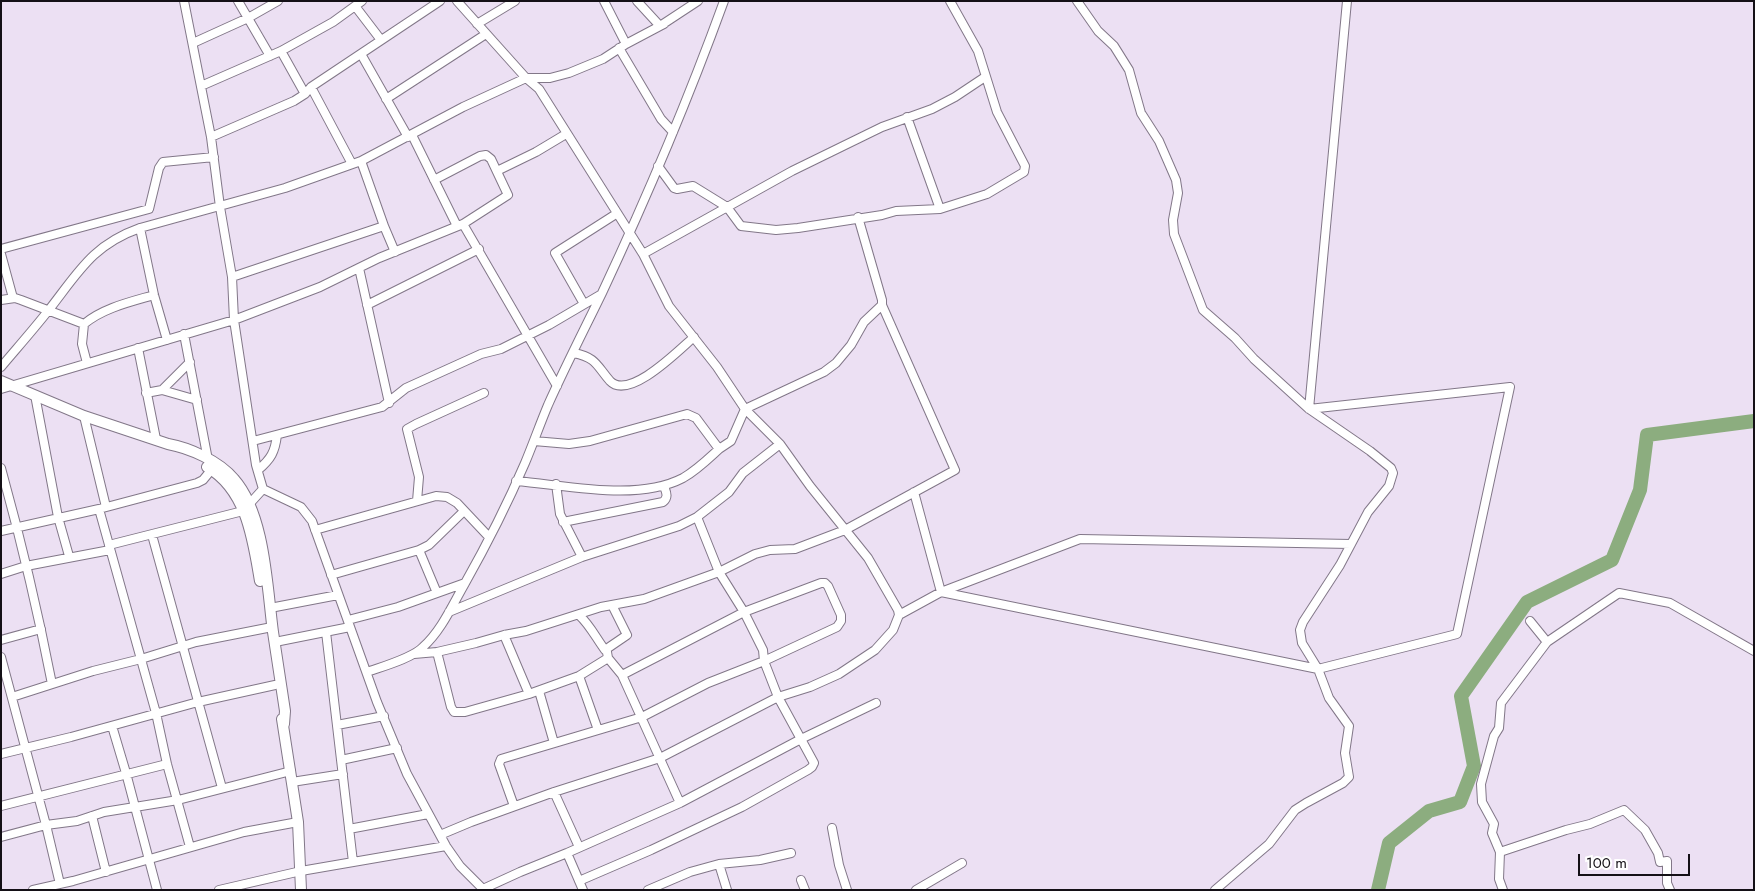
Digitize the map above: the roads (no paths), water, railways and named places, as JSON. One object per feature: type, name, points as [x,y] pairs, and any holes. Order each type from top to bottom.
[{"type":"main road","points":[[1,381],[84,416],[168,444],[179,452],[210,464],[235,492],[254,517],[263,553],[285,711],[284,724]]},
{"type":"main road","points":[[246,507],[291,771],[298,822],[301,890]]},
{"type":"street","points":[[184,1],[212,137],[220,207],[232,277],[234,320],[253,441],[263,489],[301,507],[309,517],[332,575],[366,672],[410,781],[446,846],[457,862],[483,890],[520,872],[680,803],[876,703]]},
{"type":"street","points":[[238,1],[270,56]]},
{"type":"street","points":[[192,43],[248,18],[278,1]]},
{"type":"street","points":[[212,137],[294,101],[305,94],[311,87],[440,1]]},
{"type":"street","points":[[440,835],[554,792],[660,758],[778,697],[810,687],[839,674],[875,650],[893,630],[899,615],[898,610],[868,558],[810,486],[773,435],[744,409],[717,367],[669,306],[643,254],[539,90],[457,1]]},
{"type":"street","points":[[477,24],[515,1]]},
{"type":"street","points":[[604,1],[623,46],[661,119],[672,132]]},
{"type":"street","points":[[637,1],[660,26]]},
{"type":"street","points":[[1,367],[78,270],[98,251],[120,236],[140,228],[285,188],[361,161],[463,107],[526,78],[550,78],[569,73],[603,59],[660,26],[696,1]]},
{"type":"street","points":[[366,672],[414,654],[422,649],[449,612],[490,537],[557,386],[629,234],[700,66],[724,1]]},
{"type":"street","points":[[658,166],[674,188],[693,186],[727,207],[741,226],[762,229],[798,228],[882,215],[896,211],[940,209],[987,194],[1020,175],[1025,169],[997,112],[978,51],[950,1]]},
{"type":"street","points":[[1077,1],[1098,31],[1114,46],[1129,70],[1141,113],[1159,141],[1176,180],[1178,193],[1173,220],[1174,234],[1203,310],[1309,409],[1370,451],[1391,468],[1393,473],[1389,486],[1368,512],[1300,630],[1302,643],[1318,669],[1329,698],[1349,726],[1346,753],[1349,777],[1343,783],[1306,802],[1296,810],[1269,844],[1215,890]]},
{"type":"street","points":[[1309,409],[1347,1]]},
{"type":"street","points":[[201,86],[280,51],[333,22],[360,3],[381,40]]},
{"type":"street","points":[[386,98],[486,34]]},
{"type":"street","points":[[280,51],[305,94]]},
{"type":"street","points":[[361,54],[460,225],[479,249],[557,386]]},
{"type":"street","points":[[643,254],[792,171],[882,127],[932,109],[985,77]]},
{"type":"street","points":[[311,87],[352,164]]},
{"type":"street","points":[[908,117],[940,209]]},
{"type":"street","points":[[497,171],[536,152],[566,134]]},
{"type":"street","points":[[1,389],[234,320],[320,287],[394,252],[460,225],[508,195],[491,159],[486,155],[480,156],[434,180]]},
{"type":"street","points":[[1,249],[149,209],[159,168],[163,162],[214,157]]},
{"type":"street","points":[[361,161],[394,252]]},
{"type":"street","points":[[584,304],[556,253],[616,214]]},
{"type":"street","points":[[414,654],[436,652],[476,643],[526,631],[590,610],[644,599],[719,572],[755,554],[770,550],[795,549],[845,530],[955,470],[882,305],[858,218]]},
{"type":"street","points":[[232,277],[384,226]]},
{"type":"street","points":[[140,228],[154,295],[167,340]]},
{"type":"street","points":[[367,305],[479,249]]},
{"type":"street","points":[[1,254],[13,298]]},
{"type":"street","points":[[359,268],[388,403]]},
{"type":"street","points":[[253,441],[382,407],[406,388],[481,354],[501,349],[528,336],[601,294]]},
{"type":"street","points":[[88,363],[82,344],[84,324],[91,318],[119,306],[154,295]]},
{"type":"street","points":[[1,300],[13,298],[22,300],[84,324]]},
{"type":"street","points":[[516,480],[625,490],[664,486],[682,478],[700,467],[719,449],[731,441],[744,409],[824,372],[836,363],[851,344],[864,322],[882,305]]},
{"type":"street","points":[[1,531],[102,508],[203,480],[210,464],[184,334]]},
{"type":"street","points":[[574,353],[585,355],[594,360],[612,383],[620,386],[637,382],[648,376],[694,337]]},
{"type":"street","points":[[138,348],[156,439]]},
{"type":"street","points":[[162,390],[190,362]]},
{"type":"street","points":[[941,592],[1318,669],[1457,634],[1510,386],[1309,409]]},
{"type":"street","points":[[146,393],[162,390],[197,400]]},
{"type":"street","points":[[417,502],[419,477],[407,429],[484,393]]},
{"type":"street","points":[[34,395],[58,518],[69,556]]},
{"type":"street","points":[[534,441],[570,444],[590,441],[687,414],[696,418],[719,449]]},
{"type":"street","points":[[84,416],[110,547],[156,713],[167,764],[190,847]]},
{"type":"street","points":[[258,470],[270,460],[277,435]]},
{"type":"street","points":[[449,612],[582,557],[679,526],[697,517],[729,492],[742,473],[780,444]]},
{"type":"street","points":[[1,468],[18,527],[52,684]]},
{"type":"street","points":[[556,484],[560,514],[582,557]]},
{"type":"street","points":[[563,522],[663,502],[666,500],[667,495],[664,486]]},
{"type":"street","points":[[1,574],[26,566],[110,547],[246,507],[263,489]]},
{"type":"street","points":[[914,492],[941,592]]},
{"type":"street","points":[[315,530],[436,496],[447,497],[458,504],[490,537]]},
{"type":"street","points":[[332,575],[419,550],[429,545],[464,510]]},
{"type":"street","points":[[579,881],[742,807],[808,770],[814,764],[778,697],[764,661],[764,650],[744,612],[719,572],[697,517]]},
{"type":"street","points":[[152,535],[222,788]]},
{"type":"street","points":[[899,615],[941,592],[1080,539],[1351,544]]},
{"type":"street","points":[[419,550],[437,593]]},
{"type":"street","points":[[275,642],[326,632],[465,583]]},
{"type":"street","points":[[514,806],[499,762],[501,759],[642,717],[708,684],[764,661],[837,627],[841,621],[841,615],[825,583],[744,612],[622,675]]},
{"type":"street","points":[[1503,890],[1499,879],[1500,852],[1492,833],[1494,824],[1482,802],[1481,784],[1494,736],[1499,728],[1501,703],[1547,642],[1620,592],[1670,603],[1754,651]]},
{"type":"street","points":[[270,608],[338,595]]},
{"type":"street","points":[[605,650],[627,635],[612,605]]},
{"type":"street","points":[[579,615],[589,624],[593,633],[607,652],[608,658],[622,675],[680,803]]},
{"type":"street","points":[[1530,621],[1547,642]]},
{"type":"street","points":[[1,694],[11,694],[52,684],[182,646],[268,628]]},
{"type":"street","points":[[1,640],[41,629]]},
{"type":"street","points":[[326,632],[353,862]]},
{"type":"street","points":[[504,635],[529,694]]},
{"type":"street","points":[[436,652],[454,712],[465,712],[539,691],[579,676],[608,658]]},
{"type":"street","points":[[1,657],[60,884]]},
{"type":"street","points":[[579,676],[598,730]]},
{"type":"street","points":[[1,754],[198,702],[275,685]]},
{"type":"street","points":[[539,691],[554,743]]},
{"type":"street","points":[[337,725],[384,716]]},
{"type":"street","points":[[112,726],[157,890]]},
{"type":"street","points":[[341,760],[397,748]]},
{"type":"street","points":[[1,806],[167,764]]},
{"type":"street","points":[[2,834],[77,821],[104,812],[178,800],[291,771]]},
{"type":"street","points":[[292,782],[343,774]]},
{"type":"street","points":[[554,792],[579,848]]},
{"type":"street","points":[[1500,852],[1590,824],[1624,810],[1645,830],[1658,854],[1660,862],[1668,861],[1667,883],[1670,890]]},
{"type":"street","points":[[349,829],[428,814]]},
{"type":"street","points":[[92,816],[106,872]]},
{"type":"street","points":[[34,890],[106,872],[244,832],[298,822]]},
{"type":"street","points":[[832,828],[839,865],[847,890]]},
{"type":"street","points":[[218,890],[300,871],[446,846]]},
{"type":"street","points":[[567,853],[583,890]]},
{"type":"street","points":[[648,890],[690,872],[719,864],[760,860],[791,853]]},
{"type":"street","points":[[916,890],[962,863]]},
{"type":"street","points":[[719,864],[727,890]]},
{"type":"street","points":[[801,880],[805,890]]},
{"type":"waterway","points":[[1378,890],[1389,843],[1429,811],[1460,802],[1474,766],[1461,696],[1527,602],[1612,560],[1640,490],[1647,435],[1754,421]]}]
